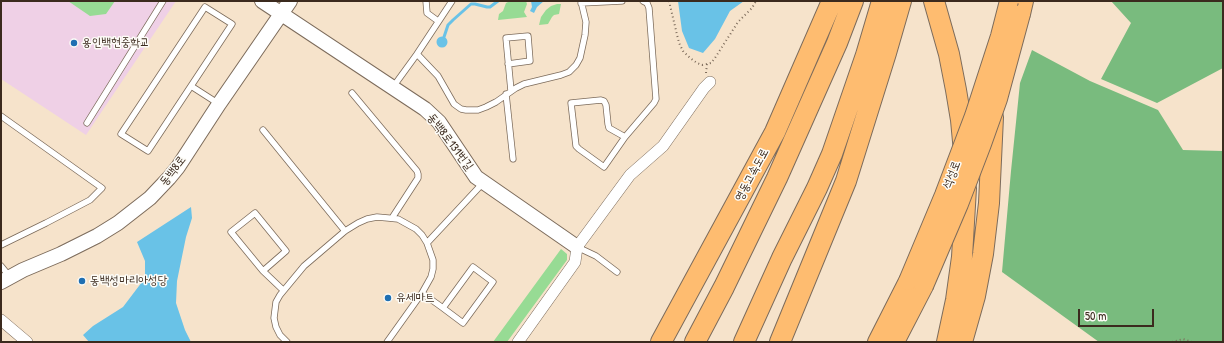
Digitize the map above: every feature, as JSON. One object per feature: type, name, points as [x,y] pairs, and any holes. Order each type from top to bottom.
[{"type":"highway","name":"영동고속도로","points":[[660,342],[775,132],[832,1]]},
{"type":"highway","name":"영동고속도로","points":[[695,342],[777,178],[837,43],[853,1]]},
{"type":"highway","points":[[744,342],[832,154],[866,55],[882,1]]},
{"type":"highway","points":[[780,342],[846,180],[901,1]]},
{"type":"highway","points":[[934,1],[949,54],[961,120],[966,188],[962,257],[956,300],[947,342]]},
{"type":"highway","points":[[962,342],[975,296],[983,254],[989,203],[994,92],[1001,1]]},
{"type":"highway","name":"석성로","points":[[877,342],[916,284],[944,195],[974,116],[1000,36],[1009,1]]},
{"type":"highway","points":[[896,342],[916,284],[959,204],[984,138],[998,99],[1024,1]]},
{"type":"street","name":"동백8로131번길","points":[[262,1],[425,109],[439,122],[476,177],[577,247]]},
{"type":"street","name":"동백8로","points":[[4,275],[23,270],[61,254],[97,236],[118,223],[150,198],[169,178],[290,1]]},
{"type":"street","points":[[518,342],[575,262],[577,247],[630,175],[663,146],[704,88],[710,82]]},
{"type":"street","points":[[1,320],[27,342]]},
{"type":"lane","points":[[87,123],[163,1]]},
{"type":"lane","points":[[426,1],[427,12],[438,22]]},
{"type":"lane","points":[[393,87],[452,1]]},
{"type":"lane","points":[[417,54],[434,71],[454,104],[461,109],[471,111],[496,102],[524,84],[569,72],[576,66],[580,58],[585,35],[586,22],[581,2],[622,1]]},
{"type":"lane","points":[[625,137],[609,128],[604,101],[571,103],[576,146],[604,167],[625,137],[656,99],[649,8],[643,1]]},
{"type":"lane","points":[[206,7],[232,24],[191,86],[148,151],[121,134],[206,7]]},
{"type":"lane","points":[[508,64],[530,61],[528,36],[506,38],[513,160]]},
{"type":"lane","points":[[191,86],[219,104]]},
{"type":"lane","points":[[352,93],[418,174],[418,178],[392,218]]},
{"type":"lane","points":[[1,116],[102,188],[90,200],[1,245]]},
{"type":"lane","points":[[263,130],[345,232]]},
{"type":"lane","points":[[427,243],[484,183]]},
{"type":"lane","points":[[263,271],[286,251],[255,213],[231,232],[263,271],[283,290]]},
{"type":"lane","points":[[286,342],[280,335],[274,318],[276,302],[283,290],[304,266],[358,223],[367,219],[392,218],[398,219],[416,229],[422,235],[427,243],[433,260],[433,269],[428,284],[387,342]]},
{"type":"lane","points":[[577,247],[596,256],[617,272]]},
{"type":"lane","points":[[422,293],[443,308],[464,323],[493,282],[473,268],[443,308]]},
{"type":"path","points":[[669,1],[679,43],[683,51],[690,58],[702,65],[711,63],[738,22],[752,8],[756,1]]},
{"type":"path","points":[[1172,342],[1183,339],[1192,342]]},
{"type":"shaded area","name":"용인백현중학교","points":[[1,1],[176,1],[86,135],[1,79]]},
{"type":"green space","points":[[68,1],[115,1],[106,14],[90,16]]},
{"type":"green space","points":[[526,1],[527,4],[524,12],[527,17],[498,20],[499,14],[503,11],[506,3]]},
{"type":"green space","points":[[1111,1],[1223,1],[1223,68],[1157,103],[1101,79],[1131,23]]},
{"type":"green space","points":[[557,4],[561,4],[559,14],[554,15],[548,24],[539,25],[541,17],[546,10]]},
{"type":"green space","points":[[1032,50],[1090,81],[1158,110],[1183,150],[1223,151],[1223,342],[1099,342],[1002,272],[1020,83]]},
{"type":"green space","points":[[561,249],[567,254],[567,260],[507,342],[493,342]]},
{"type":"water","points":[[531,1],[544,1],[537,7],[534,13],[530,11],[532,7]]},
{"type":"water","points":[[678,1],[744,1],[730,11],[715,39],[703,53],[689,48],[682,31]]},
{"type":"water","points":[[442,36],[446,38],[448,42],[446,46],[442,48],[438,46],[436,42],[438,38]]},
{"type":"water","points":[[191,207],[192,218],[186,237],[177,281],[176,303],[185,330],[191,342],[89,342],[83,335],[93,326],[123,307],[145,278],[145,261],[137,242]]},
{"type":"waterway","points":[[444,37],[448,25],[471,4],[490,7],[498,1]]},
{"type":"place","name":"용인백현중학교","points":[[74,43]]},
{"type":"place","name":"동백성마리아성당","points":[[82,281]]},
{"type":"place","name":"유세마트","points":[[388,298]]}]
